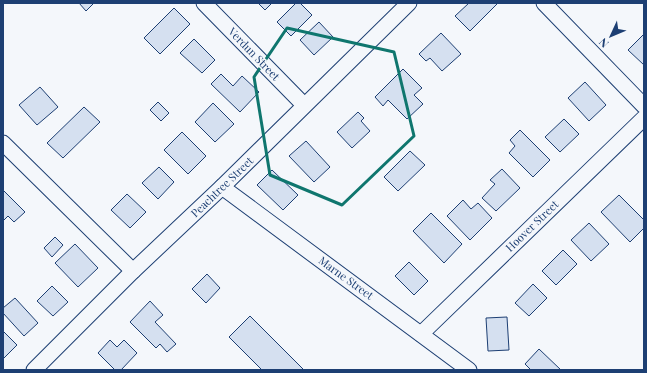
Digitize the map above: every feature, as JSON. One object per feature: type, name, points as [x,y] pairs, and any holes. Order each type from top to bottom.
[{"type":"street","name":"Verdun Street","points":[[204,3],[304,105]]},
{"type":"street","name":"Peachtree Street","points":[[34,370],[133,271],[222,187],[409,3]]},
{"type":"street","points":[[544,3],[644,106]]},
{"type":"street","name":"Hoover Street","points":[[421,334],[644,118]]},
{"type":"street","points":[[3,143],[133,271]]},
{"type":"street","name":"Marne Street","points":[[222,187],[469,370]]},
{"type":"highlighted area","points":[[287,28],[394,52],[414,136],[342,205],[270,175],[254,77]]},
{"type":"building","points":[[79,3],[94,3],[86,11]]},
{"type":"building","points":[[258,3],[272,3],[265,10]]},
{"type":"building","points":[[296,3],[300,3],[312,15],[291,36],[277,22]]},
{"type":"building","points":[[469,3],[498,3],[470,31],[455,16]]},
{"type":"building","points":[[174,8],[190,24],[160,54],[144,38]]},
{"type":"building","points":[[319,22],[333,37],[314,55],[300,40]]},
{"type":"building","points":[[441,33],[461,54],[442,71],[430,58],[426,61],[419,54]]},
{"type":"building","points":[[644,34],[644,65],[628,50]]},
{"type":"building","points":[[194,39],[215,60],[202,73],[180,53]]},
{"type":"building","points":[[403,69],[422,88],[414,95],[423,104],[407,119],[388,100],[383,106],[375,97]]},
{"type":"building","points":[[221,74],[233,86],[242,76],[259,92],[240,112],[211,84]]},
{"type":"building","points":[[585,82],[606,105],[589,121],[568,98]]},
{"type":"building","points":[[40,87],[58,107],[37,125],[19,105]]},
{"type":"building","points":[[158,102],[169,113],[161,121],[150,110]]},
{"type":"building","points":[[213,103],[234,124],[215,142],[195,122]]},
{"type":"building","points":[[84,107],[100,122],[63,158],[47,143]]},
{"type":"building","points":[[358,112],[364,118],[361,121],[370,131],[352,148],[337,132]]},
{"type":"building","points":[[564,119],[579,134],[560,152],[545,137]]},
{"type":"building","points":[[520,130],[550,160],[533,177],[509,153],[515,146],[510,140]]},
{"type":"building","points":[[182,132],[206,156],[188,174],[164,150]]},
{"type":"building","points":[[306,141],[330,167],[314,182],[289,156]]},
{"type":"building","points":[[410,151],[425,165],[398,191],[384,177]]},
{"type":"building","points":[[159,167],[174,182],[158,199],[142,183]]},
{"type":"building","points":[[502,169],[520,188],[496,211],[482,198],[495,184],[490,180]]},
{"type":"building","points":[[272,170],[298,195],[283,210],[257,185]]},
{"type":"building","points":[[3,190],[25,212],[14,222],[8,216],[3,221]]},
{"type":"building","points":[[127,194],[146,212],[130,228],[111,210]]},
{"type":"building","points":[[619,195],[644,220],[644,228],[630,242],[601,212]]},
{"type":"building","points":[[463,200],[471,209],[478,203],[492,218],[470,240],[447,216]]},
{"type":"building","points":[[431,213],[462,244],[444,263],[413,231]]},
{"type":"building","points":[[589,223],[609,244],[591,261],[571,240]]},
{"type":"building","points":[[55,237],[63,245],[52,257],[44,248]]},
{"type":"building","points":[[75,244],[98,268],[78,287],[55,263]]},
{"type":"building","points":[[563,250],[577,264],[556,285],[542,271]]},
{"type":"building","points":[[409,262],[428,281],[414,295],[395,276]]},
{"type":"building","points":[[207,274],[220,288],[206,303],[192,289]]},
{"type":"building","points":[[533,284],[547,298],[529,316],[515,303]]},
{"type":"building","points":[[52,286],[68,302],[53,316],[37,301]]},
{"type":"building","points":[[15,298],[38,323],[24,336],[3,313],[3,308]]},
{"type":"building","points":[[150,301],[163,315],[155,322],[176,344],[167,352],[160,344],[156,348],[130,322]]},
{"type":"building","points":[[250,316],[304,370],[262,370],[229,337]]},
{"type":"building","points":[[507,317],[509,350],[488,351],[486,318]]},
{"type":"building","points":[[3,331],[17,345],[3,359]]},
{"type":"building","points":[[110,340],[117,347],[124,340],[137,353],[121,370],[115,370],[98,353]]},
{"type":"building","points":[[539,349],[561,370],[531,370],[525,364]]}]
